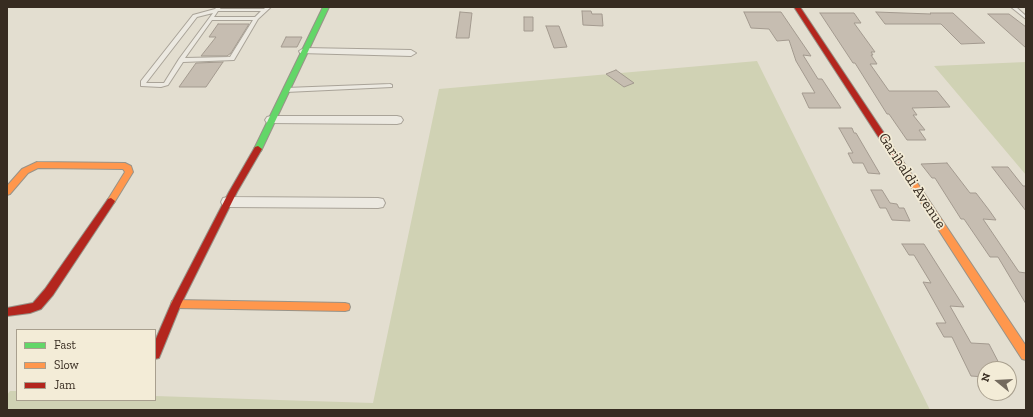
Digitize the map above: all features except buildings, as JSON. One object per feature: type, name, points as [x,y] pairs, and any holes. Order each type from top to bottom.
[{"type":"street","points":[[156,352],[176,304],[228,202],[253,160],[326,7]]},
{"type":"street","name":"Garibaldi Avenue","points":[[797,7],[819,38],[1026,355]]},
{"type":"street","points":[[304,51],[410,53]]},
{"type":"street","points":[[272,120],[397,120]]},
{"type":"street","points":[[7,192],[25,171],[37,165],[125,166],[128,168],[129,172],[49,292],[37,306],[30,310],[7,312]]},
{"type":"street","points":[[228,202],[378,203]]},
{"type":"street","points":[[176,304],[345,307]]},
{"type":"lane","points":[[1013,7],[1026,18]]},
{"type":"lane","points":[[218,8],[164,85],[143,85],[143,82],[192,19],[200,14],[218,8],[267,9]]},
{"type":"lane","points":[[181,60],[232,59],[256,18],[267,9]]},
{"type":"lane","points":[[210,19],[256,18]]},
{"type":"lane","points":[[286,90],[348,86],[390,86]]},
{"type":"green space","points":[[757,61],[930,410],[7,410],[7,395],[10,391],[16,391],[16,401],[156,401],[156,396],[373,403],[439,89]]},
{"type":"green space","points":[[1026,62],[1026,175],[934,66]]},
{"type":"traffic: fast","points":[[258,149],[326,7]]},
{"type":"traffic: slow","points":[[899,162],[1026,355]]},
{"type":"traffic: slow","points":[[7,192],[25,171],[37,165],[125,166],[128,168],[129,172],[111,201]]},
{"type":"traffic: slow","points":[[176,304],[345,307]]},
{"type":"traffic: jam","points":[[797,7],[899,162]]},
{"type":"traffic: jam","points":[[156,352],[176,304],[233,192],[258,149]]},
{"type":"traffic: jam","points":[[7,312],[30,309],[37,306],[49,292],[111,201]]}]
